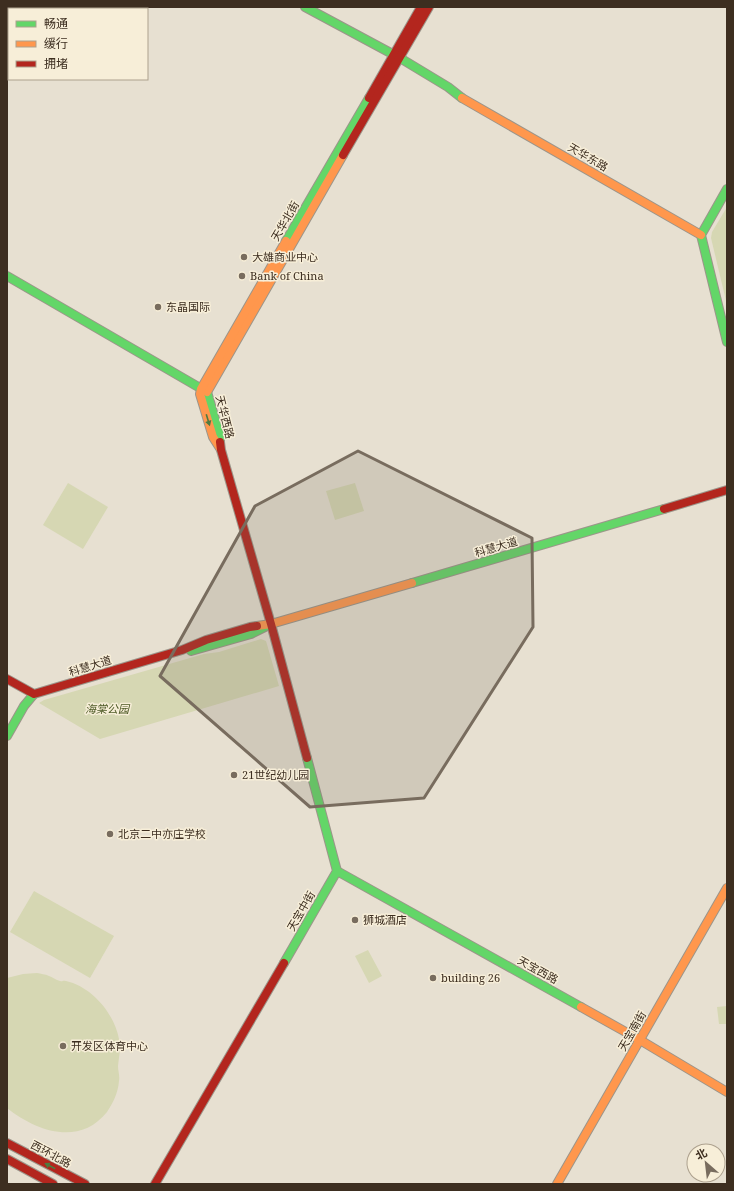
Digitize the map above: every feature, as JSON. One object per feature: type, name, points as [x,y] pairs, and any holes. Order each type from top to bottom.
[{"type":"street","name":"天华东路","points":[[305,7],[334,23],[348,35],[448,87],[463,99],[701,235]]},
{"type":"street","name":"天华北街","points":[[395,59],[421,7]]},
{"type":"street","name":"天华北街","points":[[204,390],[395,59],[429,7]]},
{"type":"street","points":[[727,189],[701,235],[727,342]]},
{"type":"street","name":"天华西路","points":[[7,276],[48,298],[204,390],[220,436],[221,450],[271,624]]},
{"type":"street","name":"科慧大道","points":[[34,694],[182,650],[206,640],[250,627],[271,624],[727,490]]},
{"type":"street","points":[[271,624],[337,871]]},
{"type":"street","points":[[7,678],[34,694],[24,706],[7,736]]},
{"type":"street","name":"天宝西路","points":[[337,871],[640,1040],[727,1092]]},
{"type":"street","name":"天宝中街","points":[[155,1184],[337,871]]},
{"type":"street","name":"天宝南街","points":[[557,1184],[727,888]]},
{"type":"street","name":"西环北路","points":[[7,1143],[85,1184]]},
{"type":"street","points":[[7,1159],[53,1184]]},
{"type":"highlighted area","points":[[358,451],[532,538],[533,627],[424,798],[310,807],[160,676],[255,506]]},
{"type":"green space","points":[[727,207],[727,305],[711,238],[712,232]]},
{"type":"green space","points":[[68,483],[108,507],[83,549],[43,525]]},
{"type":"green space","points":[[355,483],[364,511],[335,520],[326,491]]},
{"type":"green space","name":"海棠公园","points":[[261,639],[266,641],[279,686],[100,739],[39,703],[44,700]]},
{"type":"green space","points":[[34,891],[114,936],[90,978],[10,932]]},
{"type":"green space","points":[[368,950],[382,976],[369,983],[355,956]]},
{"type":"green space","name":"开发区体育中心","points":[[37,973],[48,975],[60,981],[76,984],[85,989],[100,1002],[107,1011],[116,1029],[119,1039],[120,1052],[118,1066],[119,1079],[116,1094],[107,1112],[96,1123],[84,1129],[71,1132],[57,1132],[44,1129],[18,1116],[7,1108],[7,978],[23,974]]},
{"type":"green space","points":[[727,1006],[727,1024],[719,1024],[717,1007]]},
{"type":"traffic: fast","points":[[305,7],[400,58],[448,87],[462,98]]},
{"type":"traffic: fast","points":[[286,241],[369,98]]},
{"type":"traffic: fast","points":[[727,189],[701,235],[727,342]]},
{"type":"traffic: fast","points":[[7,276],[207,392],[220,436],[220,442]]},
{"type":"traffic: fast","points":[[412,583],[664,509]]},
{"type":"traffic: fast","points":[[191,651],[251,634],[265,627]]},
{"type":"traffic: fast","points":[[7,736],[24,706],[34,694]]},
{"type":"traffic: fast","points":[[284,963],[337,871],[307,758]]},
{"type":"traffic: fast","points":[[337,871],[581,1007]]},
{"type":"traffic: slow","points":[[462,98],[701,235]]},
{"type":"traffic: slow","points":[[207,392],[343,155]]},
{"type":"traffic: slow","points":[[220,448],[213,437],[200,394],[201,389],[286,241]]},
{"type":"traffic: slow","points":[[257,626],[271,624],[412,583]]},
{"type":"traffic: slow","points":[[557,1184],[727,888]]},
{"type":"traffic: slow","points":[[581,1007],[727,1092]]},
{"type":"traffic: jam","points":[[369,98],[421,7]]},
{"type":"traffic: jam","points":[[343,155],[429,7]]},
{"type":"traffic: jam","points":[[220,442],[307,758]]},
{"type":"traffic: jam","points":[[664,509],[727,490]]},
{"type":"traffic: jam","points":[[7,679],[34,694],[182,650],[206,640],[257,626]]},
{"type":"traffic: jam","points":[[155,1184],[284,963]]},
{"type":"traffic: jam","points":[[7,1143],[85,1184]]},
{"type":"traffic: jam","points":[[7,1159],[53,1184]]},
{"type":"place","name":"大雄商业中心","points":[[244,257]]},
{"type":"place","name":"Bank of China","points":[[242,276]]},
{"type":"place","name":"东晶国际","points":[[158,307]]},
{"type":"place","name":"21世纪幼儿园","points":[[234,775]]},
{"type":"place","name":"北京二中亦庄学校","points":[[110,834]]},
{"type":"place","name":"狮城酒店","points":[[355,920]]},
{"type":"place","name":"building 26","points":[[433,978]]},
{"type":"place","name":"开发区体育中心","points":[[63,1046]]}]
